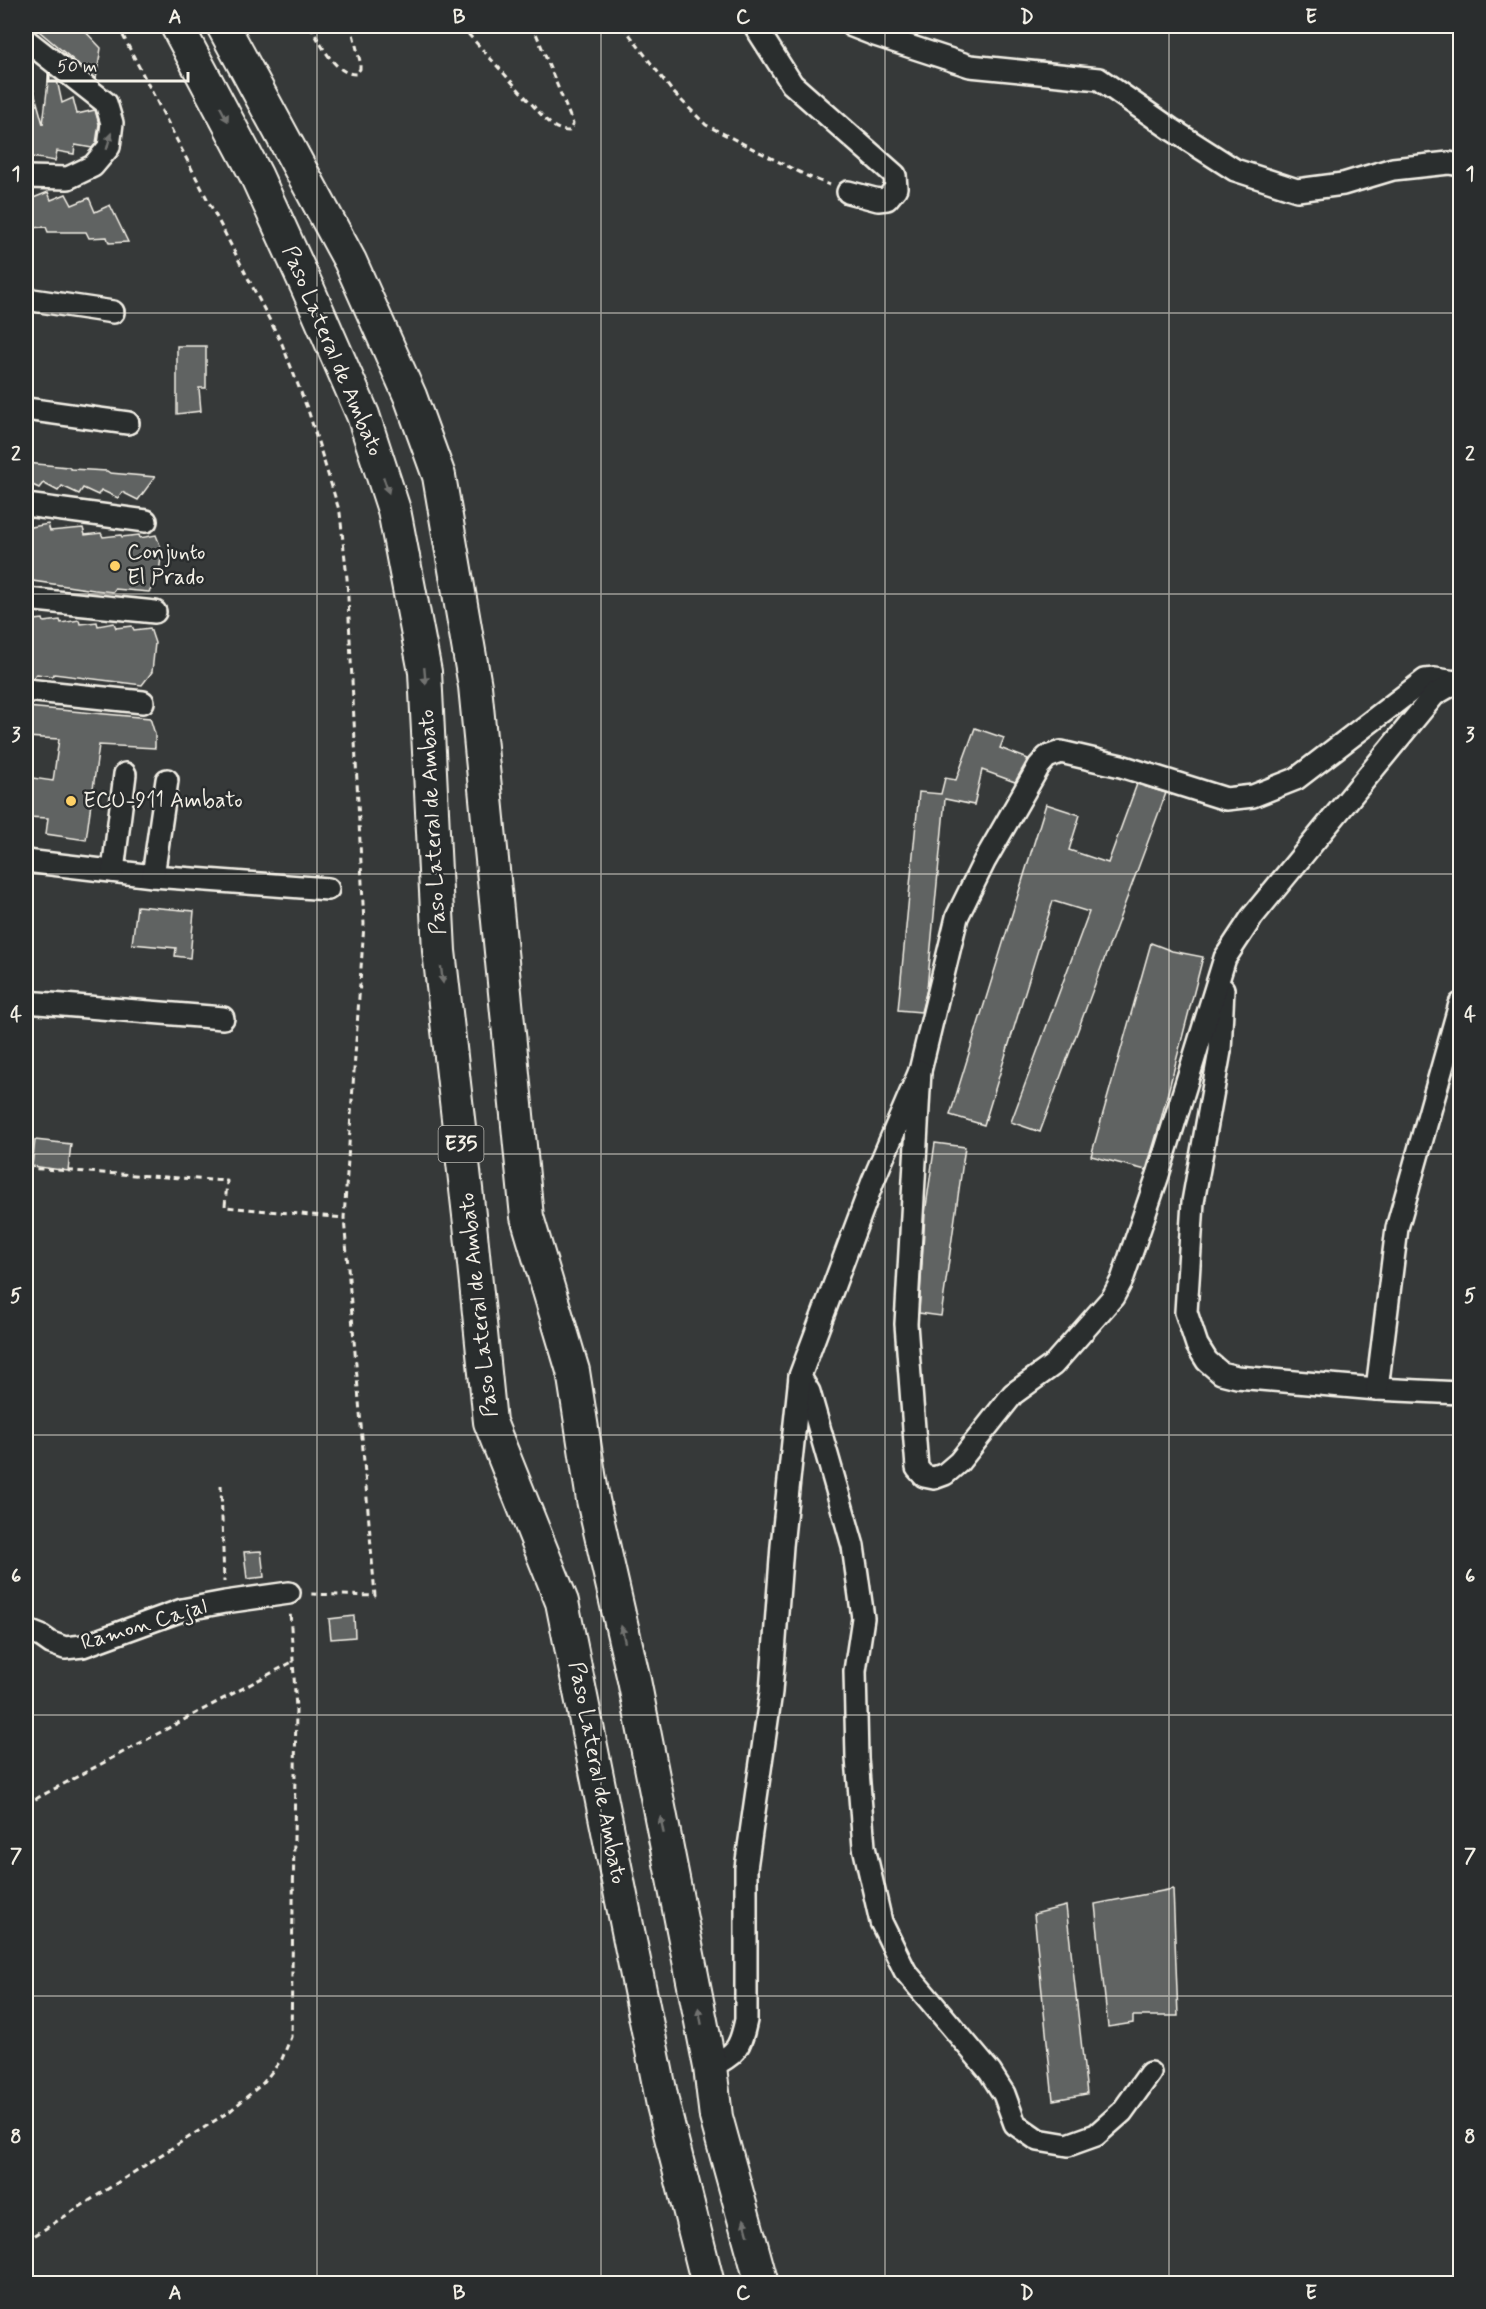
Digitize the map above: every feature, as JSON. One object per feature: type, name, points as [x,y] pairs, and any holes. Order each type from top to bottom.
[{"type":"highway","name":"Paso Lateral de Ambato","points":[[177,26],[256,175],[308,289],[363,415],[394,510],[425,672],[440,951],[471,1224],[490,1422],[562,1602],[663,2105],[708,2283]]},
{"type":"highway","points":[[223,26],[350,261],[411,396],[438,476],[475,686],[528,1217],[573,1371],[592,1500],[634,1680],[710,2067],[716,2117],[762,2283]]},
{"type":"street","points":[[755,26],[792,84],[892,170],[897,182],[894,192],[883,200],[848,192]]},
{"type":"street","points":[[852,26],[970,66],[1099,79],[1235,170],[1297,190],[1343,184],[1394,169],[1449,163],[1461,165]]},
{"type":"street","points":[[26,40],[106,103],[112,123],[109,147],[93,166],[68,178],[26,177]]},
{"type":"street","points":[[26,299],[113,312]]},
{"type":"street","points":[[26,409],[128,423]]},
{"type":"street","points":[[26,505],[146,521]]},
{"type":"street","points":[[26,599],[155,612]]},
{"type":"street","points":[[710,2067],[730,2057],[742,2040],[746,2020],[746,1868],[771,1692],[782,1546],[800,1376],[873,1181],[920,1071],[957,917],[984,862],[1039,766],[1047,757],[1061,752],[1121,766],[1226,799],[1253,796],[1296,779],[1425,680],[1458,681]]},
{"type":"street","points":[[920,1071],[906,1324],[917,1468],[924,1476],[934,1478],[945,1474],[959,1462],[1013,1394],[1053,1365],[1113,1297],[1122,1280],[1158,1175],[1225,958],[1252,917],[1434,695],[1458,681]]},
{"type":"street","points":[[26,690],[142,702]]},
{"type":"street","points":[[113,871],[125,774]]},
{"type":"street","points":[[153,876],[167,780]]},
{"type":"street","points":[[26,861],[153,876],[328,889]]},
{"type":"street","points":[[1225,958],[1220,1051],[1193,1202],[1186,1312],[1197,1345],[1207,1361],[1221,1373],[1237,1377],[1461,1394]]},
{"type":"street","points":[[26,1002],[223,1018]]},
{"type":"street","points":[[1377,1389],[1397,1228],[1461,1004]]},
{"type":"street","points":[[800,1376],[810,1392],[852,1546],[862,1618],[855,1671],[857,1758],[864,1847],[881,1922],[905,1971],[990,2072],[1004,2094],[1015,2124],[1038,2140],[1068,2145],[1096,2135],[1122,2112],[1150,2073]]},
{"type":"street","name":"Ramon Cajal","points":[[26,1630],[65,1648],[83,1646],[182,1610],[289,1593]]},
{"type":"path","points":[[26,2241],[230,2111],[263,2084],[282,2060],[291,2037],[296,1709],[289,1593],[375,1596],[344,1218],[364,924],[347,578],[340,513],[309,413],[282,344],[118,26]]},
{"type":"path","points":[[310,26],[327,54],[339,68],[349,74],[356,74],[360,69],[360,61],[351,26]]},
{"type":"path","points":[[461,26],[547,121],[555,128],[570,131],[573,124],[534,26]]},
{"type":"path","points":[[623,26],[672,91],[706,125],[807,176],[848,192]]},
{"type":"path","points":[[26,1168],[227,1181],[225,1207],[344,1218]]},
{"type":"path","points":[[220,1485],[225,1602]]},
{"type":"path","points":[[26,1804],[294,1660]]},
{"type":"building","points":[[33,26],[80,26],[101,48],[96,79]]},
{"type":"building","points":[[49,74],[57,80],[62,103],[73,98],[77,114],[95,110],[99,124],[96,143],[92,148],[75,145],[74,154],[57,151],[55,161],[26,156],[26,78],[30,77],[43,124]]},
{"type":"building","points":[[48,192],[51,200],[66,194],[72,205],[89,198],[95,212],[110,205],[128,242],[109,243],[107,237],[89,238],[86,232],[48,232],[46,227],[26,228],[26,201]]},
{"type":"building","points":[[177,346],[206,346],[206,388],[199,388],[201,411],[177,414]]},
{"type":"building","points":[[26,463],[155,477],[138,500],[122,492],[118,498],[101,490],[98,495],[83,488],[79,494],[62,486],[58,491],[43,483],[39,488],[26,482]]},
{"type":"building","points":[[48,524],[50,531],[83,528],[85,535],[101,533],[103,537],[139,535],[140,538],[156,535],[162,550],[158,580],[149,592],[115,589],[113,592],[26,580],[26,528]]},
{"type":"building","points":[[43,619],[44,622],[60,620],[61,623],[79,620],[80,624],[97,622],[98,626],[114,623],[116,628],[132,626],[134,630],[150,628],[155,643],[152,672],[142,685],[54,674],[52,676],[37,674],[33,678],[26,678],[26,621]]},
{"type":"building","points":[[26,707],[150,718],[155,734],[155,748],[99,745],[86,840],[46,834],[48,818],[26,817],[26,777],[53,781],[59,739],[26,737]]},
{"type":"building","points":[[975,728],[1004,738],[1000,748],[1028,759],[1015,782],[982,770],[974,805],[945,799],[927,989],[921,1012],[898,1010],[919,792],[941,794],[945,778],[956,780]]},
{"type":"building","points":[[1137,784],[1166,793],[1040,1132],[1011,1122],[1089,912],[1053,901],[984,1125],[950,1115],[1046,804],[1080,815],[1069,850],[1108,863]]},
{"type":"building","points":[[137,906],[194,911],[190,958],[175,956],[176,948],[132,944]]},
{"type":"building","points":[[1151,943],[1172,951],[1203,957],[1146,1170],[1091,1156]]},
{"type":"building","points":[[35,1140],[71,1144],[68,1171],[32,1166]]},
{"type":"building","points":[[935,1143],[965,1147],[941,1316],[919,1313],[925,1214]]},
{"type":"building","points":[[261,1551],[264,1577],[247,1579],[244,1552]]},
{"type":"building","points":[[354,1616],[355,1637],[331,1639],[329,1619]]},
{"type":"building","points":[[1173,1889],[1178,2016],[1133,2016],[1133,2023],[1108,2027],[1095,1904]]},
{"type":"building","points":[[1066,1906],[1087,2094],[1053,2100],[1034,1914]]},
{"type":"place","name":"Conjunto El Prado","points":[[115,566]]},
{"type":"place","name":"ECU-911 Ambato","points":[[71,801]]}]
